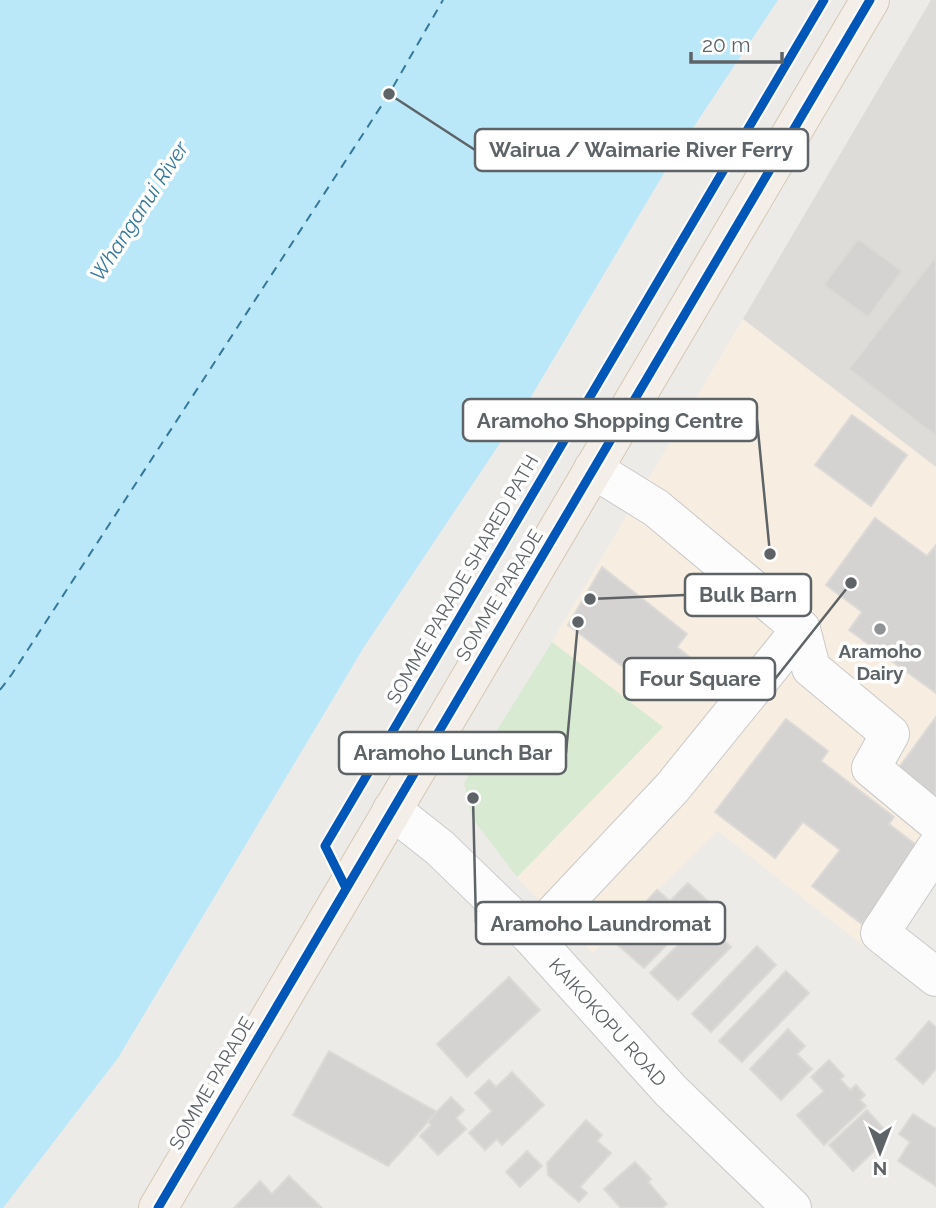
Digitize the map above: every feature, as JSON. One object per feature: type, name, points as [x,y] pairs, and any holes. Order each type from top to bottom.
[{"type":"main road","name":"SOMME PARADE","points":[[158,1208],[870,0]]},
{"type":"street","points":[[593,469],[656,508],[801,629],[811,668],[890,734],[871,768],[936,821]]},
{"type":"street","points":[[532,937],[672,788],[801,629]]},
{"type":"street","name":"KAIKOKOPU ROAD","points":[[391,810],[440,848],[532,937],[671,1091],[792,1208]]},
{"type":"street","points":[[936,848],[880,933],[936,977]]},
{"type":"shaded area","points":[[931,0],[936,0],[936,467],[743,319]]},
{"type":"shaded area","points":[[743,319],[936,467],[936,876],[880,959],[718,831],[593,953],[517,878],[663,727],[552,642]]},
{"type":"green space","points":[[552,642],[663,727],[517,877],[472,818],[464,783]]},
{"type":"water","name":"Whanganui River","points":[[0,0],[778,0],[673,158],[532,395],[364,647],[118,1058],[3,1208],[0,1208]]},
{"type":"building","points":[[858,239],[902,271],[868,317],[824,285]]},
{"type":"building","points":[[936,256],[936,436],[849,369]]},
{"type":"building","points":[[852,415],[907,455],[871,506],[815,465]]},
{"type":"building","points":[[875,518],[927,556],[936,545],[936,693],[849,630],[862,612],[826,585]]},
{"type":"building","points":[[602,567],[687,634],[677,647],[692,659],[663,697],[568,625]]},
{"type":"building","points":[[936,717],[936,797],[898,769]]},
{"type":"building","points":[[786,719],[828,751],[821,761],[894,817],[889,824],[920,848],[862,924],[812,886],[840,850],[803,822],[775,858],[715,812]]},
{"type":"building","points":[[688,883],[709,902],[644,968],[611,939],[657,890],[670,901]]},
{"type":"building","points":[[703,920],[731,947],[678,1000],[650,973]]},
{"type":"building","points":[[757,946],[776,965],[711,1032],[692,1014]]},
{"type":"building","points":[[786,971],[809,993],[742,1062],[719,1041]]},
{"type":"building","points":[[509,977],[540,1010],[467,1077],[437,1044]]},
{"type":"building","points":[[929,1021],[936,1027],[936,1069],[923,1084],[896,1059]]},
{"type":"building","points":[[788,1029],[805,1046],[797,1054],[812,1069],[781,1100],[750,1069]]},
{"type":"building","points":[[329,1051],[437,1112],[388,1166],[293,1115]]},
{"type":"building","points":[[829,1060],[844,1076],[840,1079],[850,1090],[856,1085],[865,1095],[860,1100],[866,1106],[824,1145],[797,1115],[824,1091],[811,1077]]},
{"type":"building","points":[[512,1072],[544,1105],[502,1145],[497,1139],[485,1150],[469,1133],[492,1111],[475,1093],[489,1080],[496,1087]]},
{"type":"building","points":[[451,1097],[464,1110],[456,1118],[466,1129],[438,1155],[420,1136],[431,1125],[428,1121]]},
{"type":"building","points":[[867,1110],[890,1136],[853,1171],[829,1145]]},
{"type":"building","points":[[913,1114],[936,1129],[936,1186],[898,1161],[910,1142],[899,1134]]},
{"type":"building","points":[[586,1120],[602,1135],[597,1141],[611,1153],[580,1187],[587,1193],[579,1202],[548,1175],[547,1163]]},
{"type":"building","points":[[527,1151],[542,1166],[520,1187],[506,1172]]},
{"type":"building","points":[[635,1162],[651,1179],[648,1182],[667,1204],[662,1208],[621,1208],[604,1189]]},
{"type":"building","points":[[289,1176],[322,1208],[234,1208],[260,1181],[272,1194]]},
{"type":"ferry route","points":[[0,690],[389,94],[443,0]]},
{"type":"cycle path","name":"SOMME PARADE SHARED PATH","points":[[346,888],[325,846],[824,0]]},
{"type":"cycle path","points":[[158,1208],[870,0]]},
{"type":"place","name":"Wairua / Waimarie River Ferry","points":[[389,94]]},
{"type":"place","name":"Aramoho Shopping Centre","points":[[770,554]]},
{"type":"place","name":"Four Square","points":[[851,583]]},
{"type":"place","name":"Bulk Barn","points":[[590,599]]},
{"type":"place","name":"Aramoho Lunch Bar","points":[[578,622]]},
{"type":"place","name":"Aramoho Dairy","points":[[880,629]]},
{"type":"place","name":"Aramoho Laundromat","points":[[473,798]]}]
